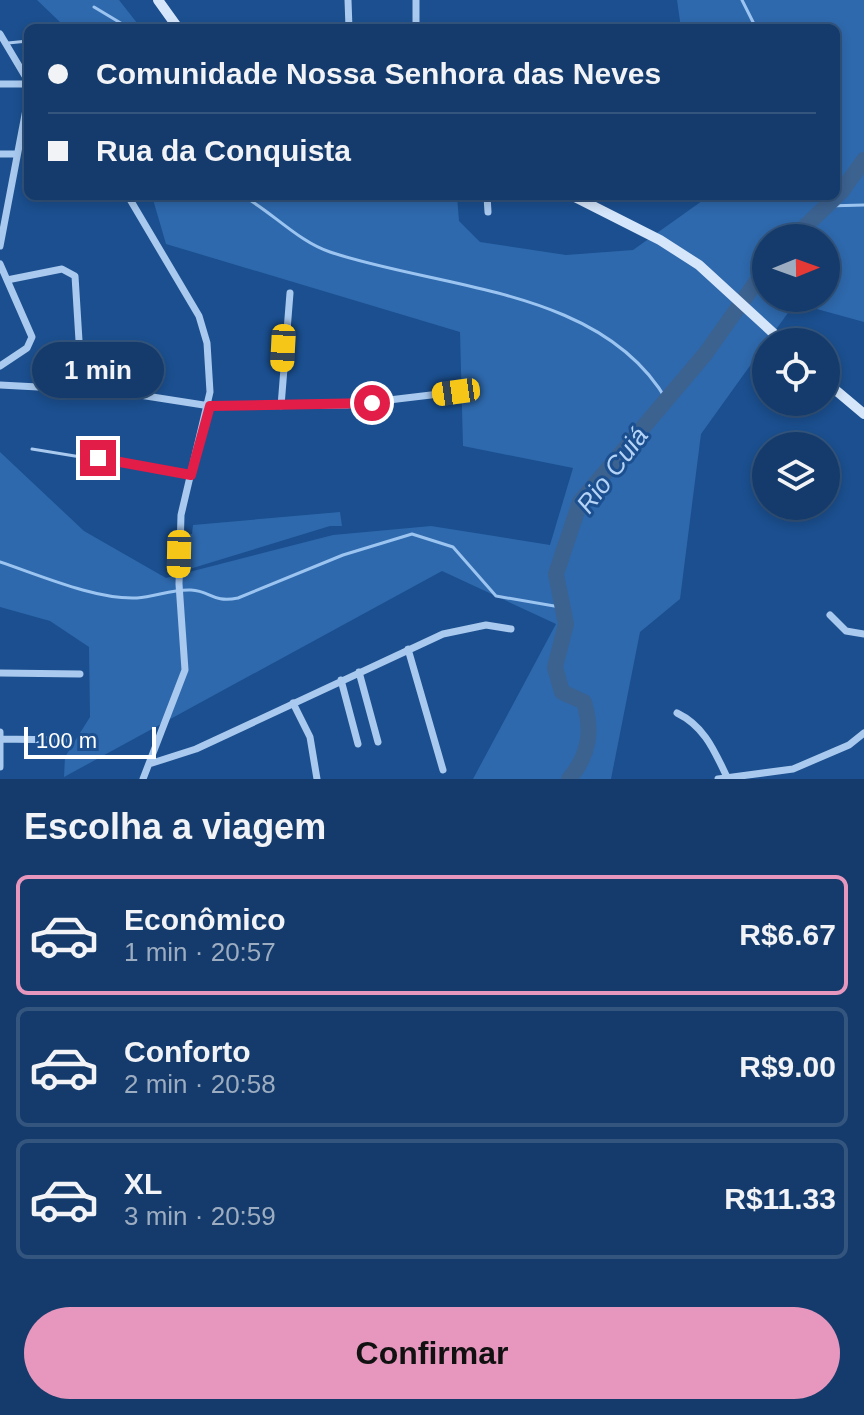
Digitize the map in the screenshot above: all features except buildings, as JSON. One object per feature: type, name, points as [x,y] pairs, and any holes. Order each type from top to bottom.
[{"type":"main road","points":[[158,0],[175,24]]},
{"type":"main road","points":[[588,200],[680,251],[719,281],[768,328]]},
{"type":"main road","points":[[840,394],[864,414]]},
{"type":"street","points":[[348,0],[349,24]]},
{"type":"street","points":[[416,0],[416,24]]},
{"type":"street","points":[[0,34],[24,75]]},
{"type":"street","points":[[0,84],[24,82]]},
{"type":"street","points":[[0,246],[2,222],[24,119]]},
{"type":"street","points":[[0,154],[17,154]]},
{"type":"street","points":[[130,200],[199,316],[207,343],[210,406],[181,515],[179,584],[185,670],[143,779]]},
{"type":"street","points":[[487,200],[488,212]]},
{"type":"street","points":[[0,264],[32,337],[27,348],[0,366]]},
{"type":"street","points":[[7,280],[62,269],[75,276],[82,389]]},
{"type":"street","points":[[281,406],[290,293]]},
{"type":"street","points":[[0,385],[143,394],[210,406],[347,405],[456,392]]},
{"type":"street","points":[[830,615],[846,631],[864,634]]},
{"type":"street","points":[[149,764],[196,749],[408,649],[473,626],[511,629]]},
{"type":"street","points":[[408,649],[443,770]]},
{"type":"street","points":[[359,672],[378,742]]},
{"type":"street","points":[[0,673],[80,674]]},
{"type":"street","points":[[341,680],[358,744]]},
{"type":"street","points":[[293,703],[310,737],[317,779]]},
{"type":"street","points":[[677,713],[704,734],[722,777],[793,769],[849,745],[864,733]]},
{"type":"street","points":[[0,732],[0,767]]},
{"type":"street","points":[[0,739],[67,740]]},
{"type":"lane","points":[[7,43],[24,41]]},
{"type":"lane","points":[[32,449],[191,475]]},
{"type":"shaded area","points":[[37,0],[119,0],[138,24],[67,24],[61,23]]},
{"type":"shaded area","points":[[677,0],[864,0],[864,322],[828,312],[840,312],[840,224],[752,224],[752,312],[789,312],[777,328],[752,328],[752,363],[701,434],[680,599],[640,632],[611,779],[473,779],[556,624],[442,571],[64,777],[65,757],[90,717],[89,647],[50,621],[0,607],[0,452],[84,531],[166,578],[333,535],[431,526],[550,545],[573,468],[463,446],[460,332],[166,244],[153,200],[457,200],[459,221],[480,242],[566,255],[633,250],[703,200],[840,200],[840,24],[680,24]]},
{"type":"shaded area","points":[[340,512],[342,526],[330,526],[183,571],[185,534],[192,534],[193,525]]},
{"type":"waterway","points":[[742,0],[754,24]]},
{"type":"waterway","points":[[94,7],[122,24]]},
{"type":"waterway","name":"Rio Cuiá","points":[[840,193],[864,160]]},
{"type":"waterway","points":[[249,200],[296,234],[330,252],[516,298],[561,314],[603,335],[639,364],[667,401]]},
{"type":"waterway","points":[[825,200],[826,206],[864,205]]},
{"type":"waterway","name":"Rio Cuiá","points":[[808,224],[833,200]]},
{"type":"waterway","name":"Rio Cuiá","points":[[569,779],[585,752],[588,723],[584,702],[562,692],[555,667],[566,624],[556,574],[580,502],[706,353],[752,288]]},
{"type":"waterway","points":[[0,562],[68,586],[121,598],[191,590],[229,599],[343,555],[412,534],[453,547],[496,596],[560,607]]},
{"type":"route","points":[[98,458],[191,475],[210,406],[372,403]]}]
